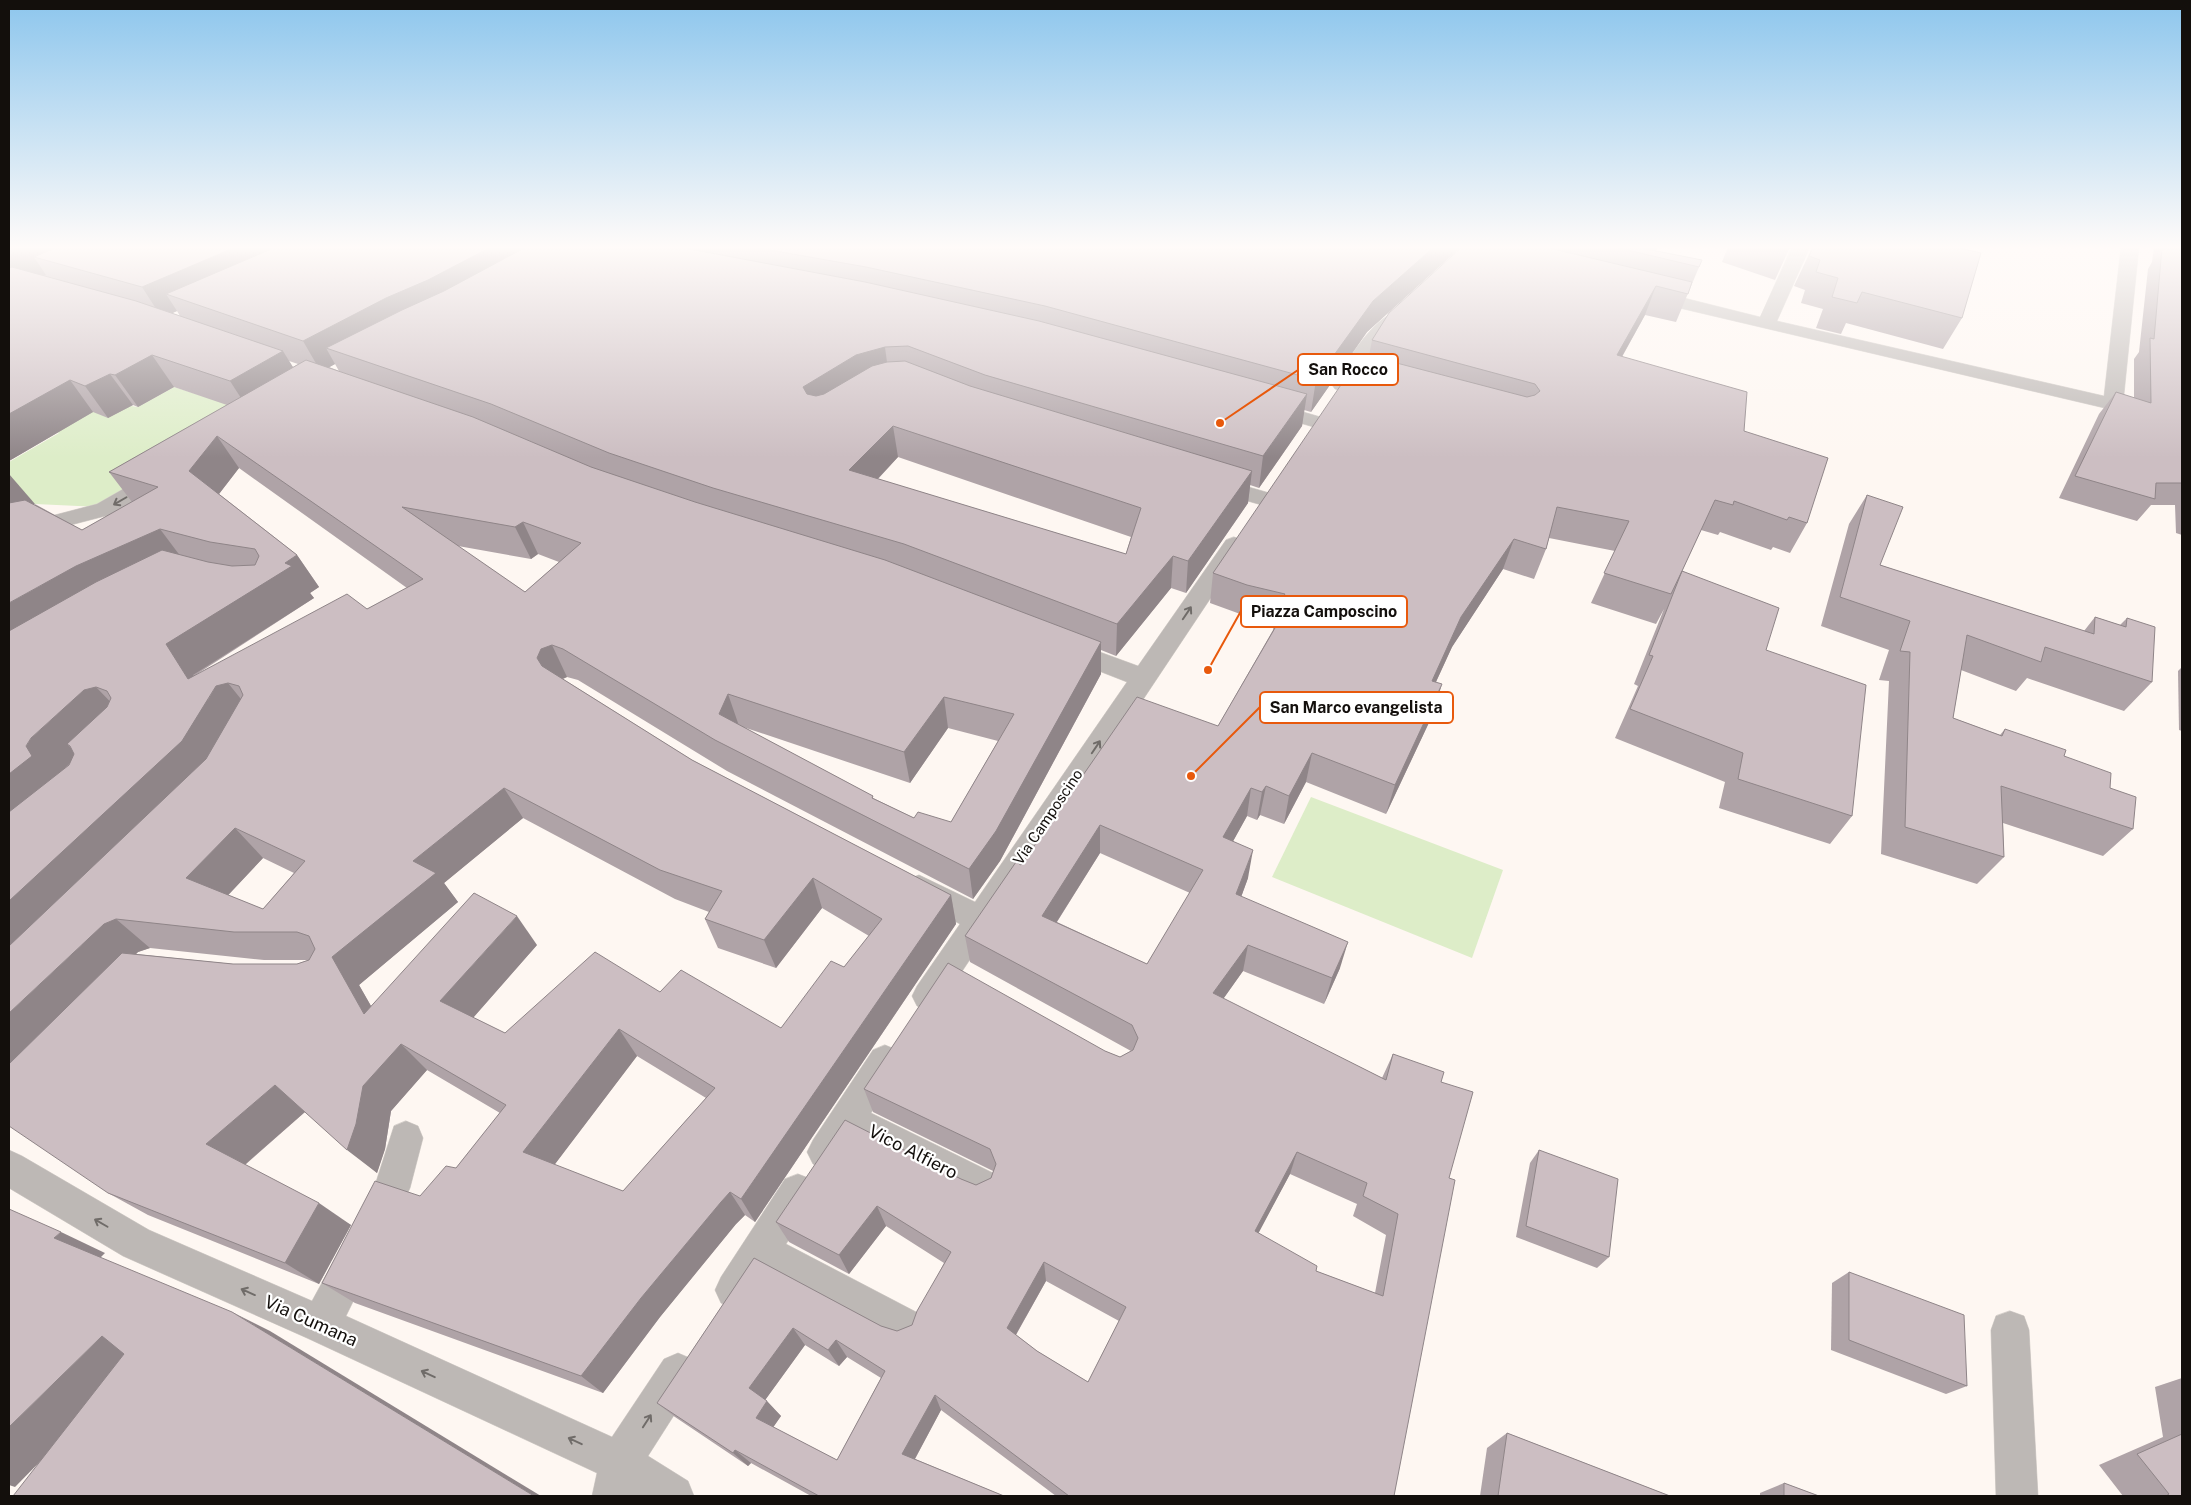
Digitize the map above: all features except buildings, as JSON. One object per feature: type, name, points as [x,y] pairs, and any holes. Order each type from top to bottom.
[{"type":"street","points":[[1251,403],[1309,434],[1360,376],[1375,338],[1397,317]]},
{"type":"street","points":[[1739,317],[2113,404],[2122,317]]},
{"type":"street","points":[[1766,324],[1769,317]]},
{"type":"street","points":[[9,534],[105,510],[181,465]]},
{"type":"street","name":"Via Camposcino","points":[[915,1016],[959,975],[978,919],[1273,488],[1190,477]]},
{"type":"street","points":[[1046,641],[1143,678]]},
{"type":"street","points":[[900,878],[978,919]]},
{"type":"street","points":[[716,1315],[899,1040]]},
{"type":"street","name":"Vico Alfiero","points":[[846,1119],[980,1186]]},
{"type":"street","points":[[321,1324],[392,1188],[406,1138]]},
{"type":"street","name":"Via Cumana","points":[[14,1180],[136,1243],[321,1324],[616,1479],[673,1496]]},
{"type":"street","points":[[760,1250],[904,1328]]},
{"type":"street","points":[[2010,1330],[2017,1496]]},
{"type":"street","points":[[616,1479],[695,1348]]},
{"type":"green space","points":[[174,387],[218,401],[265,409],[100,507],[35,504],[9,492],[9,462],[59,433],[51,429],[9,388],[138,407]]},
{"type":"green space","points":[[1311,797],[1503,870],[1472,958],[1272,877]]},
{"type":"place","name":"San Rocco","points":[[1220,423]]},
{"type":"place","name":"Piazza Camposcino","points":[[1208,670]]},
{"type":"place","name":"San Marco evangelista","points":[[1191,776]]}]
